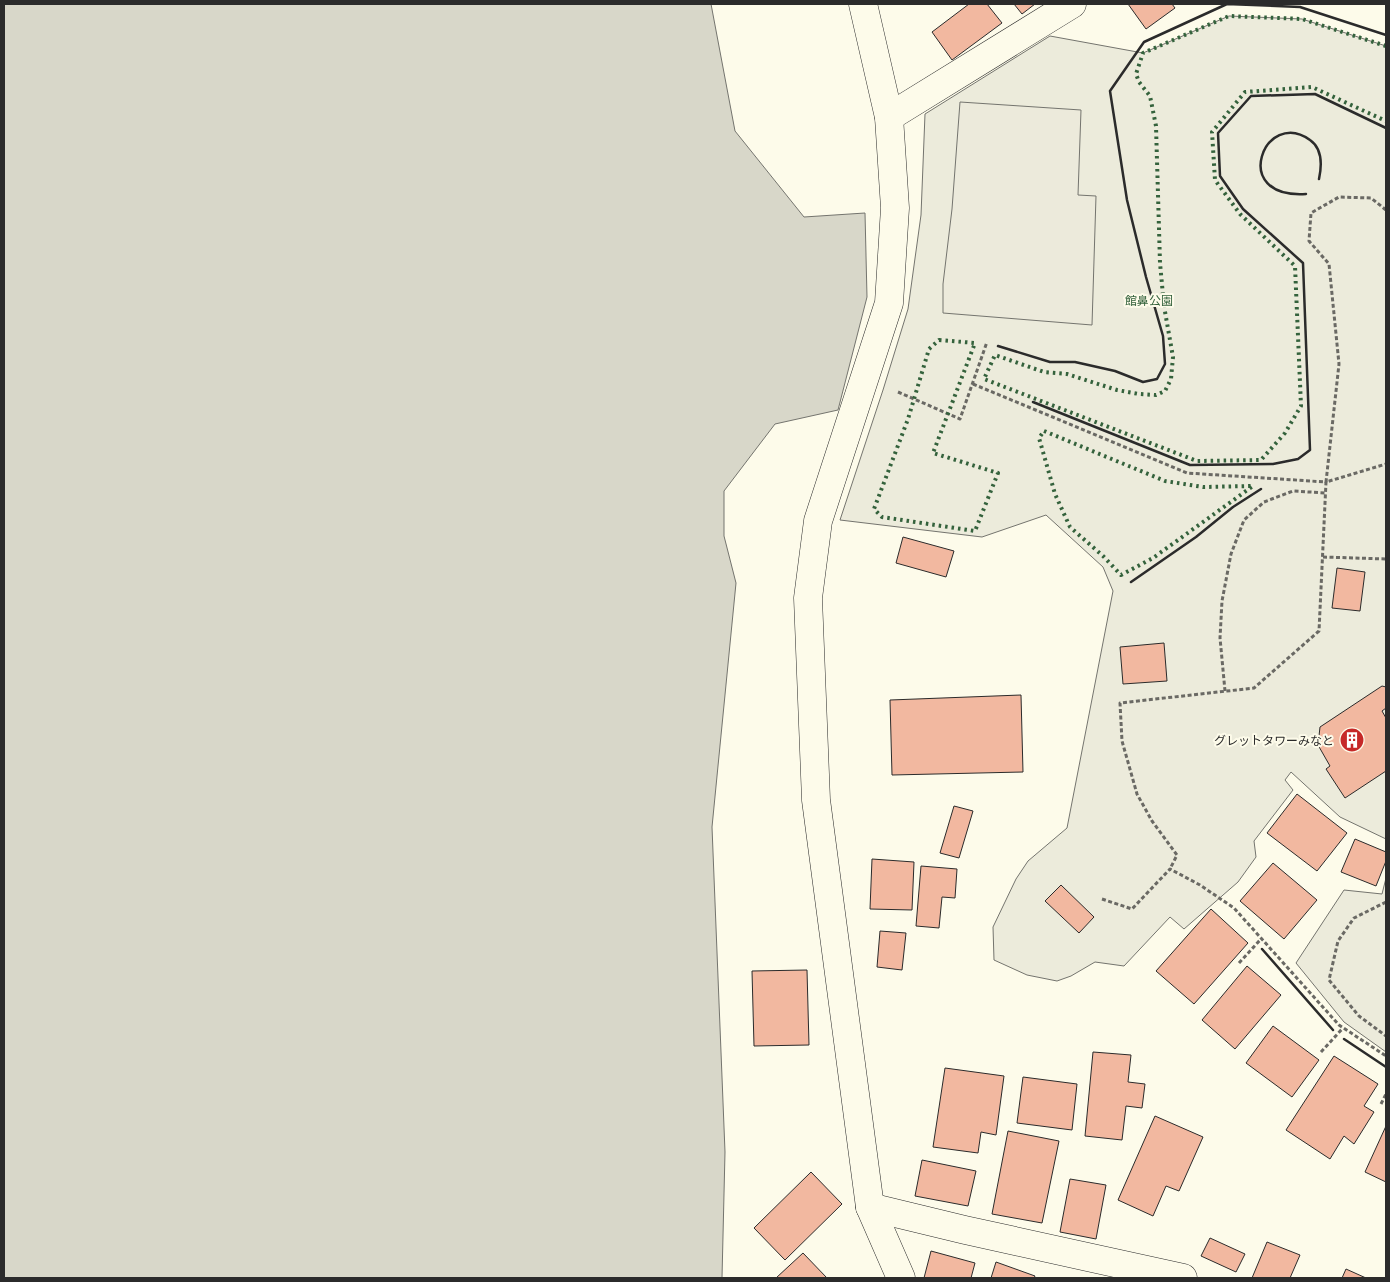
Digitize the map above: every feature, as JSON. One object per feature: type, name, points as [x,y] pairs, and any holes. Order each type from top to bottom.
[{"type":"street","points":[[863,4],[889,117],[896,208],[889,303],[818,521],[808,598],[816,800],[870,1207],[901,1278]]},
{"type":"street","points":[[889,117],[1072,4]]},
{"type":"street","points":[[870,1207],[1183,1278]]},
{"type":"path","points":[[1102,899],[1132,908],[1170,869],[1177,855],[1152,821],[1137,794],[1122,741],[1120,702],[1254,688],[1319,632],[1326,482],[1339,364],[1330,264],[1309,241],[1311,214],[1339,197],[1371,198],[1386,210]]},
{"type":"path","points":[[898,392],[960,419],[987,342]]},
{"type":"path","points":[[973,384],[1187,473],[1326,482],[1386,464]]},
{"type":"path","points":[[1225,691],[1220,638],[1222,601],[1231,554],[1244,520],[1264,502],[1292,491],[1326,493]]},
{"type":"path","points":[[1322,557],[1386,559]]},
{"type":"path","points":[[1170,869],[1200,885],[1234,908],[1343,1028],[1386,1056]]},
{"type":"path","points":[[1386,902],[1354,918],[1338,941],[1329,980],[1359,1016],[1386,1036]]},
{"type":"path","points":[[1238,963],[1261,939]]},
{"type":"path","points":[[1321,1052],[1343,1028]]},
{"type":"path","points":[[1381,1104],[1386,1094]]},
{"type":"green space","name":"館鼻公園","points":[[1229,16],[1302,19],[1386,46],[1386,839],[1340,817],[1291,772],[1285,780],[1293,790],[1254,841],[1256,857],[1238,882],[1184,929],[1170,917],[1124,966],[1095,962],[1071,976],[1057,981],[1027,975],[994,960],[993,927],[1016,879],[1028,861],[1067,828],[1113,591],[1103,567],[1046,515],[982,537],[840,520],[908,309],[921,215],[925,114],[1050,36],[1143,53]]},
{"type":"green space","points":[[1386,878],[1386,1052],[1344,1022],[1296,963],[1344,890],[1382,894]]},
{"type":"shaded area","points":[[4,4],[711,4],[735,131],[804,217],[865,213],[867,297],[838,410],[775,424],[724,491],[724,536],[736,583],[712,827],[725,1152],[722,1278],[4,1278]]},
{"type":"shaded area","points":[[960,102],[1081,110],[1078,195],[1096,196],[1092,325],[943,313],[943,284],[952,209]]},
{"type":"building","points":[[969,4],[987,4],[1002,23],[952,60],[932,32]]},
{"type":"building","points":[[1014,4],[1035,4],[1022,14]]},
{"type":"building","points":[[1128,4],[1172,4],[1175,8],[1146,29]]},
{"type":"building","points":[[903,537],[954,551],[946,577],[896,563]]},
{"type":"building","points":[[1337,568],[1365,572],[1360,611],[1332,608]]},
{"type":"building","points":[[1164,643],[1167,681],[1123,684],[1120,647]]},
{"type":"building","name":"グレットタワーみなと","points":[[1382,686],[1386,687],[1386,708],[1382,711],[1386,718],[1386,771],[1345,798],[1326,769],[1330,766],[1318,745],[1320,727]]},
{"type":"building","points":[[1021,695],[1023,772],[892,775],[890,700]]},
{"type":"building","points":[[1297,794],[1347,833],[1317,871],[1267,833]]},
{"type":"building","points":[[954,806],[973,811],[959,858],[940,853]]},
{"type":"building","points":[[1355,839],[1386,852],[1386,861],[1376,886],[1341,872]]},
{"type":"building","points":[[872,859],[914,862],[912,910],[870,909]]},
{"type":"building","points":[[1273,863],[1317,900],[1284,939],[1240,901]]},
{"type":"building","points":[[921,866],[957,869],[955,898],[942,897],[939,928],[916,926]]},
{"type":"building","points":[[1061,885],[1094,917],[1079,933],[1045,901]]},
{"type":"building","points":[[1211,909],[1248,943],[1194,1004],[1156,971]]},
{"type":"building","points":[[880,931],[906,933],[902,970],[877,967]]},
{"type":"building","points":[[1247,966],[1281,995],[1235,1049],[1202,1020]]},
{"type":"building","points":[[807,970],[809,1045],[754,1046],[752,971]]},
{"type":"building","points":[[1273,1026],[1319,1060],[1292,1097],[1246,1063]]},
{"type":"building","points":[[1093,1052],[1131,1055],[1128,1082],[1145,1084],[1142,1108],[1126,1106],[1122,1140],[1085,1136]]},
{"type":"building","points":[[1334,1056],[1378,1084],[1364,1106],[1374,1112],[1354,1144],[1344,1136],[1330,1159],[1286,1130]]},
{"type":"building","points":[[945,1068],[1004,1076],[996,1135],[981,1132],[978,1153],[933,1147]]},
{"type":"building","points":[[1023,1077],[1077,1084],[1072,1130],[1017,1123]]},
{"type":"building","points":[[1155,1116],[1203,1137],[1179,1191],[1166,1186],[1153,1216],[1118,1200]]},
{"type":"building","points":[[1386,1126],[1386,1182],[1365,1172]]},
{"type":"building","points":[[1008,1131],[1059,1141],[1042,1223],[992,1214]]},
{"type":"building","points":[[922,1160],[976,1171],[968,1206],[915,1196]]},
{"type":"building","points":[[811,1172],[842,1204],[785,1260],[754,1228]]},
{"type":"building","points":[[1070,1179],[1106,1185],[1096,1239],[1060,1232]]},
{"type":"building","points":[[1210,1238],[1245,1254],[1236,1272],[1201,1256]]},
{"type":"building","points":[[1267,1242],[1300,1255],[1290,1278],[1252,1278]]},
{"type":"building","points":[[931,1251],[975,1263],[971,1278],[924,1278]]},
{"type":"building","points":[[803,1253],[827,1278],[776,1278]]},
{"type":"building","points":[[996,1262],[1035,1276],[1034,1278],[991,1278]]},
{"type":"building","points":[[1346,1269],[1366,1278],[1342,1278]]},
{"type":"hedge","points":[[1386,46],[1302,19],[1229,16],[1143,53],[1136,74],[1139,82],[1150,96],[1156,126],[1160,263],[1164,306],[1173,357],[1171,379],[1165,391],[1156,395],[1139,394],[1117,390],[1067,374],[1044,372],[995,355],[984,379],[1197,461],[1261,460],[1285,433],[1301,406],[1295,266],[1240,214],[1215,180],[1212,132],[1245,92],[1312,87],[1386,121]]},
{"type":"hedge","points":[[939,340],[975,343],[933,453],[998,473],[975,531],[882,517],[874,509],[908,419],[929,349],[939,340]]},
{"type":"hedge","points":[[1044,431],[1165,481],[1203,487],[1253,486],[1153,558],[1121,575],[1070,527],[1055,494],[1039,438],[1044,431]]},
{"type":"wall","points":[[998,346],[1050,362],[1075,362],[1115,371],[1143,382],[1157,379],[1165,364],[1163,336],[1127,200],[1110,91],[1144,42],[1227,4],[1300,7],[1386,35]]},
{"type":"wall","points":[[1033,402],[1190,465],[1273,464],[1298,459],[1310,450],[1303,263],[1243,209],[1220,176],[1218,133],[1251,96],[1315,94],[1386,128]]},
{"type":"wall","points":[[1306,194],[1282,192],[1267,183],[1261,170],[1262,156],[1268,144],[1279,135],[1294,133],[1310,140],[1319,153],[1321,163],[1319,179]]},
{"type":"wall","points":[[1131,582],[1196,537],[1233,507],[1261,489]]},
{"type":"wall","points":[[1262,949],[1333,1030]]},
{"type":"wall","points":[[1344,1039],[1386,1067]]},
{"type":"place","name":"グレットタワーみなと","points":[[1352,740]]}]
